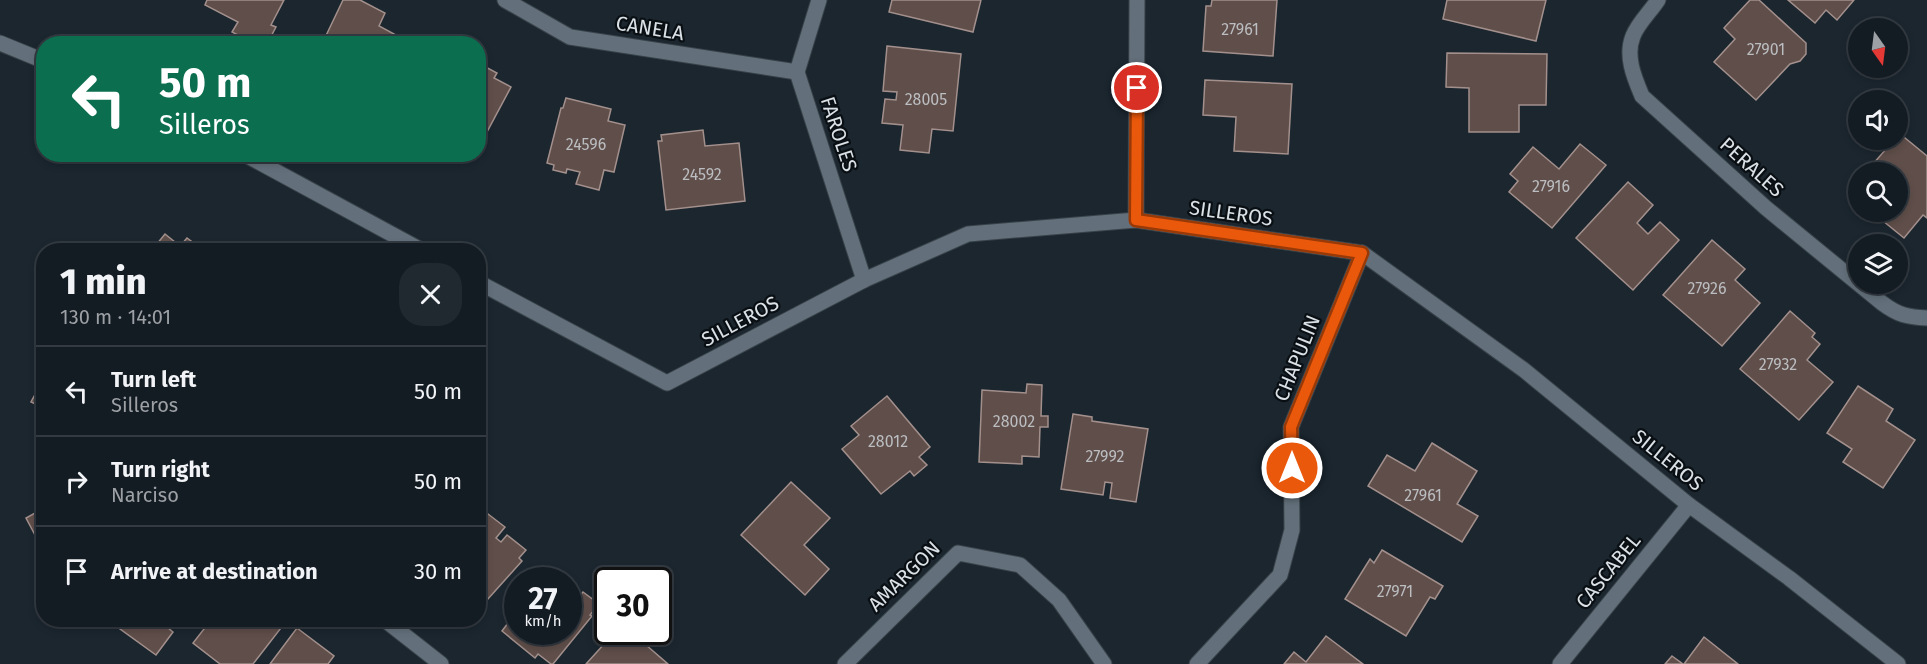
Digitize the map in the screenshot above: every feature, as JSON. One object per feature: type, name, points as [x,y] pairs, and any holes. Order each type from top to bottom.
[{"type":"street","name":"CANELA","points":[[505,0],[570,37],[797,72]]},
{"type":"street","points":[[797,72],[819,0]]},
{"type":"street","points":[[1136,220],[1137,0]]},
{"type":"street","name":"PERALES","points":[[1658,0],[1633,35],[1629,57],[1642,96],[1766,208],[1882,303],[1895,313],[1927,318]]},
{"type":"street","points":[[0,43],[36,58]]},
{"type":"street","name":"FAROLES","points":[[797,72],[864,280]]},
{"type":"street","points":[[259,162],[408,243]]},
{"type":"street","name":"SILLEROS","points":[[486,286],[667,383],[864,280],[968,234],[1136,220],[1362,253],[1524,370],[1689,505],[1789,578],[1898,664]]},
{"type":"street","name":"CHAPULIN","points":[[1197,664],[1280,575],[1292,530],[1291,427],[1362,253]]},
{"type":"street","name":"CASCABEL","points":[[1560,664],[1689,505]]},
{"type":"street","name":"AMARGON","points":[[845,664],[958,553],[1020,565],[1059,600],[1104,664]]},
{"type":"street","points":[[394,627],[441,664]]},
{"type":"building","points":[[207,0],[284,0],[271,25],[276,27],[271,36],[240,36],[232,32],[238,22],[205,5]]},
{"type":"building","points":[[343,0],[360,0],[385,13],[379,26],[398,36],[326,36]]},
{"type":"building","points":[[892,0],[981,0],[973,32],[889,12]]},
{"type":"building","points":[[1212,0],[1277,0],[1273,56],[1203,51],[1206,6],[1211,6]]},
{"type":"building","points":[[1447,0],[1546,0],[1536,41],[1443,19]]},
{"type":"building","points":[[1750,0],[1759,0],[1806,43],[1806,54],[1800,61],[1790,64],[1756,100],[1714,62],[1735,39],[1724,28]]},
{"type":"building","points":[[1788,0],[1854,0],[1837,20],[1826,10],[1815,23]]},
{"type":"building","points":[[887,46],[961,54],[953,131],[932,129],[929,153],[900,150],[903,125],[882,123],[885,99],[896,100],[897,92],[883,91]]},
{"type":"building","points":[[1447,53],[1547,54],[1546,105],[1519,105],[1519,132],[1469,132],[1469,88],[1446,87]]},
{"type":"building","points":[[486,67],[497,73],[494,78],[511,87],[486,134]]},
{"type":"building","points":[[1205,80],[1292,84],[1288,154],[1234,151],[1236,117],[1203,115]]},
{"type":"building","points":[[566,98],[611,109],[608,121],[625,125],[614,172],[604,170],[599,190],[576,184],[580,172],[567,169],[566,173],[553,170],[554,165],[547,163],[561,108]]},
{"type":"building","points":[[703,130],[705,146],[739,143],[745,201],[666,210],[658,141],[662,141],[661,135]]},
{"type":"building","points":[[1908,140],[1927,156],[1927,218],[1923,215],[1907,234],[1899,234],[1884,222],[1908,222],[1908,162],[1875,162],[1885,150],[1908,150]]},
{"type":"building","points":[[1580,144],[1606,165],[1552,228],[1509,192],[1518,181],[1510,174],[1533,147],[1559,169]]},
{"type":"building","points":[[1628,182],[1653,205],[1637,223],[1648,234],[1660,222],[1679,240],[1633,290],[1576,238]]},
{"type":"building","points":[[165,234],[176,243],[158,243]]},
{"type":"building","points":[[187,238],[194,243],[183,243]]},
{"type":"building","points":[[1712,240],[1745,269],[1735,280],[1760,303],[1722,346],[1663,295]]},
{"type":"building","points":[[1790,311],[1815,333],[1812,337],[1820,344],[1807,360],[1833,382],[1799,420],[1740,369]]},
{"type":"building","points":[[1027,384],[1042,385],[1041,416],[1048,416],[1048,427],[1040,427],[1039,457],[1022,456],[1022,464],[979,462],[982,390],[1026,393]]},
{"type":"building","points":[[1858,386],[1893,409],[1886,421],[1915,440],[1883,488],[1843,462],[1852,449],[1827,433]]},
{"type":"building","points":[[36,393],[36,404],[31,402]]},
{"type":"building","points":[[887,396],[930,447],[919,457],[927,465],[914,476],[910,471],[881,494],[842,449],[859,435],[851,426]]},
{"type":"building","points":[[1073,414],[1092,417],[1092,421],[1148,429],[1136,502],[1110,498],[1112,483],[1105,482],[1103,495],[1061,489]]},
{"type":"building","points":[[1432,443],[1477,471],[1457,504],[1478,516],[1462,542],[1368,486],[1387,455],[1415,471]]},
{"type":"building","points":[[791,482],[830,518],[804,545],[829,569],[805,595],[741,535]]},
{"type":"building","points":[[36,512],[36,537],[26,518]]},
{"type":"building","points":[[488,514],[505,527],[496,538],[501,542],[507,535],[526,550],[519,558],[522,561],[517,567],[504,567],[504,581],[486,601],[486,516]]},
{"type":"building","points":[[1382,550],[1443,586],[1435,599],[1430,597],[1406,636],[1345,599],[1370,559],[1374,563]]},
{"type":"building","points":[[582,593],[594,600],[594,610],[582,628]]},
{"type":"building","points":[[117,627],[167,627],[173,632],[156,655]]},
{"type":"building","points":[[206,627],[281,628],[253,664],[220,664],[193,643]]},
{"type":"building","points":[[297,628],[334,656],[328,664],[270,664]]},
{"type":"building","points":[[1326,636],[1363,664],[1284,664],[1294,652],[1306,662]]},
{"type":"building","points":[[1704,637],[1738,664],[1684,664]]},
{"type":"building","points":[[519,645],[568,645],[553,664],[538,654],[535,658]]},
{"type":"building","points":[[603,645],[646,645],[668,664],[586,664]]},
{"type":"building","points":[[1672,656],[1683,664],[1665,664]]},
{"type":"route","points":[[1137,88],[1136,220],[1362,253],[1291,427],[1292,468]]}]
